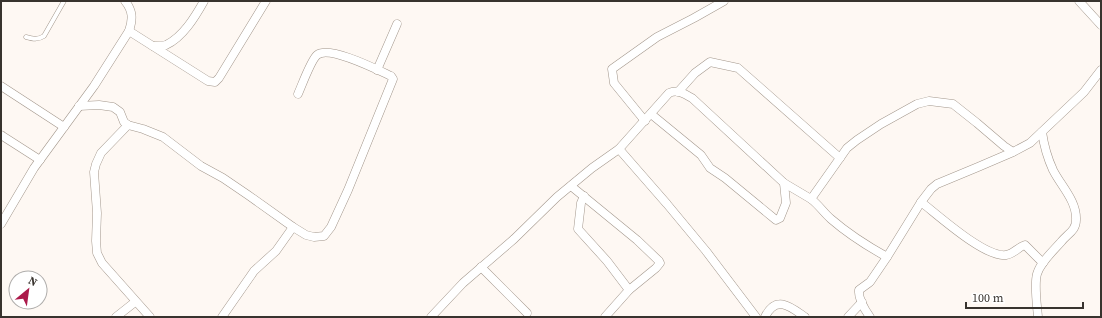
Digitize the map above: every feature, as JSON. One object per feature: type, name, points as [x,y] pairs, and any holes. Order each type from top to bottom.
[{"type":"street","points":[[1,224],[40,160],[94,86],[129,31],[132,16],[129,5],[125,1]]},
{"type":"street","points":[[153,46],[164,46],[181,34],[192,21],[204,1]]},
{"type":"street","points":[[129,31],[208,81],[215,82],[219,78],[266,1]]},
{"type":"street","points":[[644,121],[614,83],[612,69],[657,37],[724,1]]},
{"type":"street","points":[[1079,1],[1101,25]]},
{"type":"street","points":[[377,70],[397,24]]},
{"type":"street","points":[[79,106],[99,105],[113,107],[120,112],[124,122],[128,125],[163,137],[201,166],[236,186],[306,235],[314,237],[324,236],[331,227],[348,190],[393,80],[391,76],[377,70],[336,54],[323,52],[319,53],[314,59],[298,94]]},
{"type":"street","points":[[678,92],[695,73],[710,62],[738,68],[840,158]]},
{"type":"street","points":[[870,317],[862,302],[859,290],[870,282],[921,202],[931,189],[937,184],[1014,152],[1030,142],[1084,92],[1101,70]]},
{"type":"street","points":[[1,86],[64,127]]},
{"type":"street","points":[[431,317],[463,283],[571,186],[592,168],[619,149],[669,93],[678,92],[692,98],[784,183],[811,199],[836,223],[887,257]]},
{"type":"street","points":[[811,199],[847,148],[875,128],[917,104],[929,101],[952,104],[977,122],[1004,146],[1014,152]]},
{"type":"street","points":[[651,114],[701,155],[710,168],[725,178],[776,220],[780,218],[786,203],[784,183]]},
{"type":"street","points":[[128,125],[101,153],[94,172],[98,213],[96,241],[97,253],[102,263],[135,302],[150,317]]},
{"type":"street","points":[[1038,317],[1037,273],[1043,263],[1062,240],[1075,227],[1076,220],[1075,210],[1071,198],[1044,150],[1042,132]]},
{"type":"street","points":[[1,134],[40,160]]},
{"type":"street","points":[[619,149],[706,251],[756,317]]},
{"type":"street","points":[[571,186],[637,240],[660,263],[630,290],[605,317]]},
{"type":"street","points":[[584,196],[581,203],[578,229],[607,261],[630,290]]},
{"type":"street","points":[[921,202],[981,247],[999,255],[1004,255],[1012,254],[1025,245],[1043,263]]},
{"type":"street","points":[[222,317],[254,271],[276,251],[293,227]]},
{"type":"street","points":[[481,267],[527,313]]},
{"type":"street","points":[[116,317],[135,302]]},
{"type":"street","points":[[848,317],[862,302]]},
{"type":"street","points":[[765,317],[769,310],[777,304],[785,304],[805,317]]},
{"type":"lane","points":[[26,37],[34,39],[44,36],[64,1]]}]
